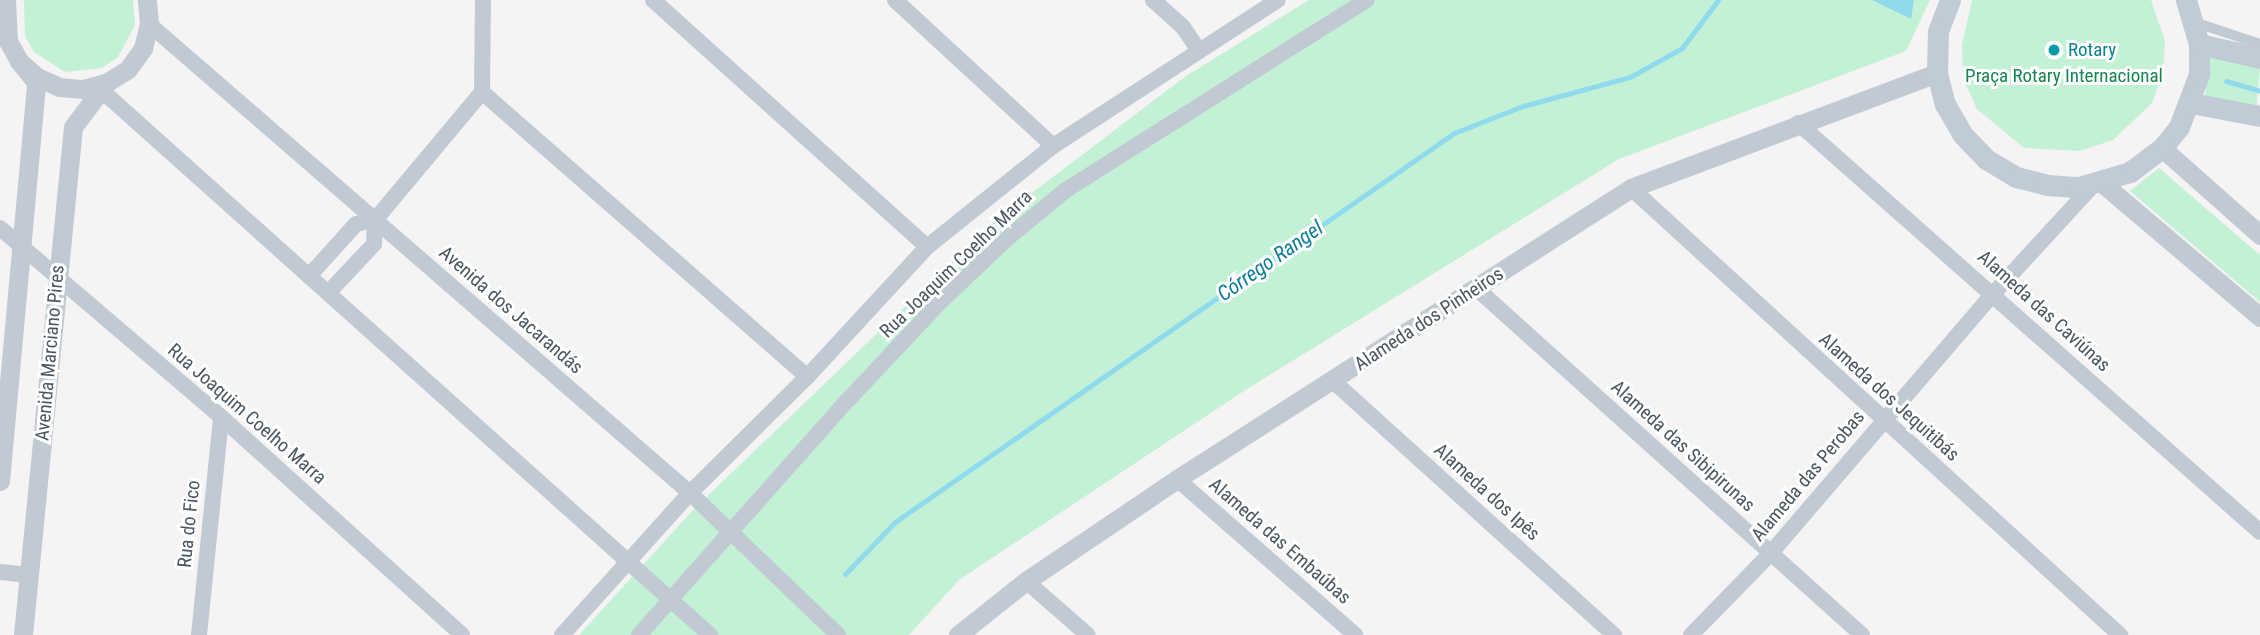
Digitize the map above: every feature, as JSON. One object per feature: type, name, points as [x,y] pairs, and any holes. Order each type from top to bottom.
[{"type":"main road","points":[[1950,0],[1938,32],[1937,73],[1945,104],[1962,134],[1986,159],[2016,177],[2047,185],[2098,184],[2130,172],[2162,148],[2191,103],[2199,74],[2199,44],[2188,0]]},
{"type":"main road","points":[[2199,44],[2260,58]]},
{"type":"main road","points":[[2191,103],[2260,116]]},
{"type":"street","points":[[19,61],[37,77],[59,87],[83,89],[103,86],[128,69],[143,48],[149,24],[147,0]]},
{"type":"street","points":[[329,292],[374,244],[375,220],[482,92],[483,0]]},
{"type":"street","points":[[653,0],[927,247]]},
{"type":"street","points":[[895,0],[1053,146]]},
{"type":"street","points":[[1153,0],[1183,27],[1198,49]]},
{"type":"street","name":"Rua Joaquim Coelho Marra","points":[[562,635],[690,493],[807,377],[927,247],[1053,146],[1198,49],[1278,0]]},
{"type":"street","name":"Rua Joaquim Coelho Marra","points":[[639,635],[728,530],[938,304],[1010,236],[1066,190],[1367,0]]},
{"type":"street","points":[[2188,0],[2199,26],[2260,44]]},
{"type":"street","name":"Avenida Marciano Pires","points":[[0,481],[36,82],[19,61],[4,11]]},
{"type":"street","name":"Avenida dos Jacarandás","points":[[149,24],[690,493],[838,635]]},
{"type":"street","name":"Alameda dos Pinheiros","points":[[958,635],[1026,581],[1177,479],[1631,188],[1937,73]]},
{"type":"street","points":[[103,86],[309,276],[710,635]]},
{"type":"street","name":"Avenida Marciano Pires","points":[[23,635],[73,127],[103,86]]},
{"type":"street","points":[[482,92],[807,377]]},
{"type":"street","name":"Alameda das Caviúnas","points":[[1798,124],[2260,532]]},
{"type":"street","points":[[2162,148],[2260,235]]},
{"type":"street","points":[[2098,184],[2260,317]]},
{"type":"street","name":"Alameda das Perobas","points":[[1691,635],[1770,554],[1993,294],[2098,184]]},
{"type":"street","name":"Alameda dos Jequitibás","points":[[1631,188],[1882,421],[2120,635]]},
{"type":"street","points":[[309,276],[356,224],[375,220]]},
{"type":"street","name":"Rua Joaquim Coelho Marra","points":[[0,228],[221,417],[463,635]]},
{"type":"street","name":"Alameda das Sibipirunas","points":[[1476,288],[1862,635]]},
{"type":"street","name":"Alameda dos Ipês","points":[[1333,381],[1614,635]]},
{"type":"street","name":"Rua do Fico","points":[[199,635],[221,417]]},
{"type":"street","name":"Alameda das Embaúbas","points":[[1177,479],[1355,635]]},
{"type":"street","points":[[0,572],[29,575]]},
{"type":"street","points":[[1026,581],[1088,635]]},
{"type":"green space","points":[[24,0],[133,0],[135,25],[118,57],[102,68],[65,72],[34,52],[25,36]]},
{"type":"green space","points":[[1309,0],[1930,0],[1906,51],[1619,159],[1247,389],[959,580],[909,635],[579,635],[694,509],[991,224],[1186,76]]},
{"type":"green space","name":"Praça Rotary Internacional","points":[[1972,0],[2151,0],[2165,41],[2163,73],[2152,103],[2113,140],[2080,151],[2024,148],[1977,109],[1963,78],[1962,45]]},
{"type":"green space","points":[[2211,52],[2260,69],[2256,112],[2204,101]]},
{"type":"green space","points":[[2159,168],[2260,255],[2260,302],[2130,191]]},
{"type":"water","points":[[1872,0],[1914,0],[1911,19]]},
{"type":"waterway","name":"Córrego Rangel","points":[[845,574],[895,522],[1454,133],[1523,106],[1630,77],[1682,48],[1718,0]]},
{"type":"waterway","points":[[2226,81],[2260,91]]},
{"type":"place","name":"Rotary","points":[[2054,50]]}]
